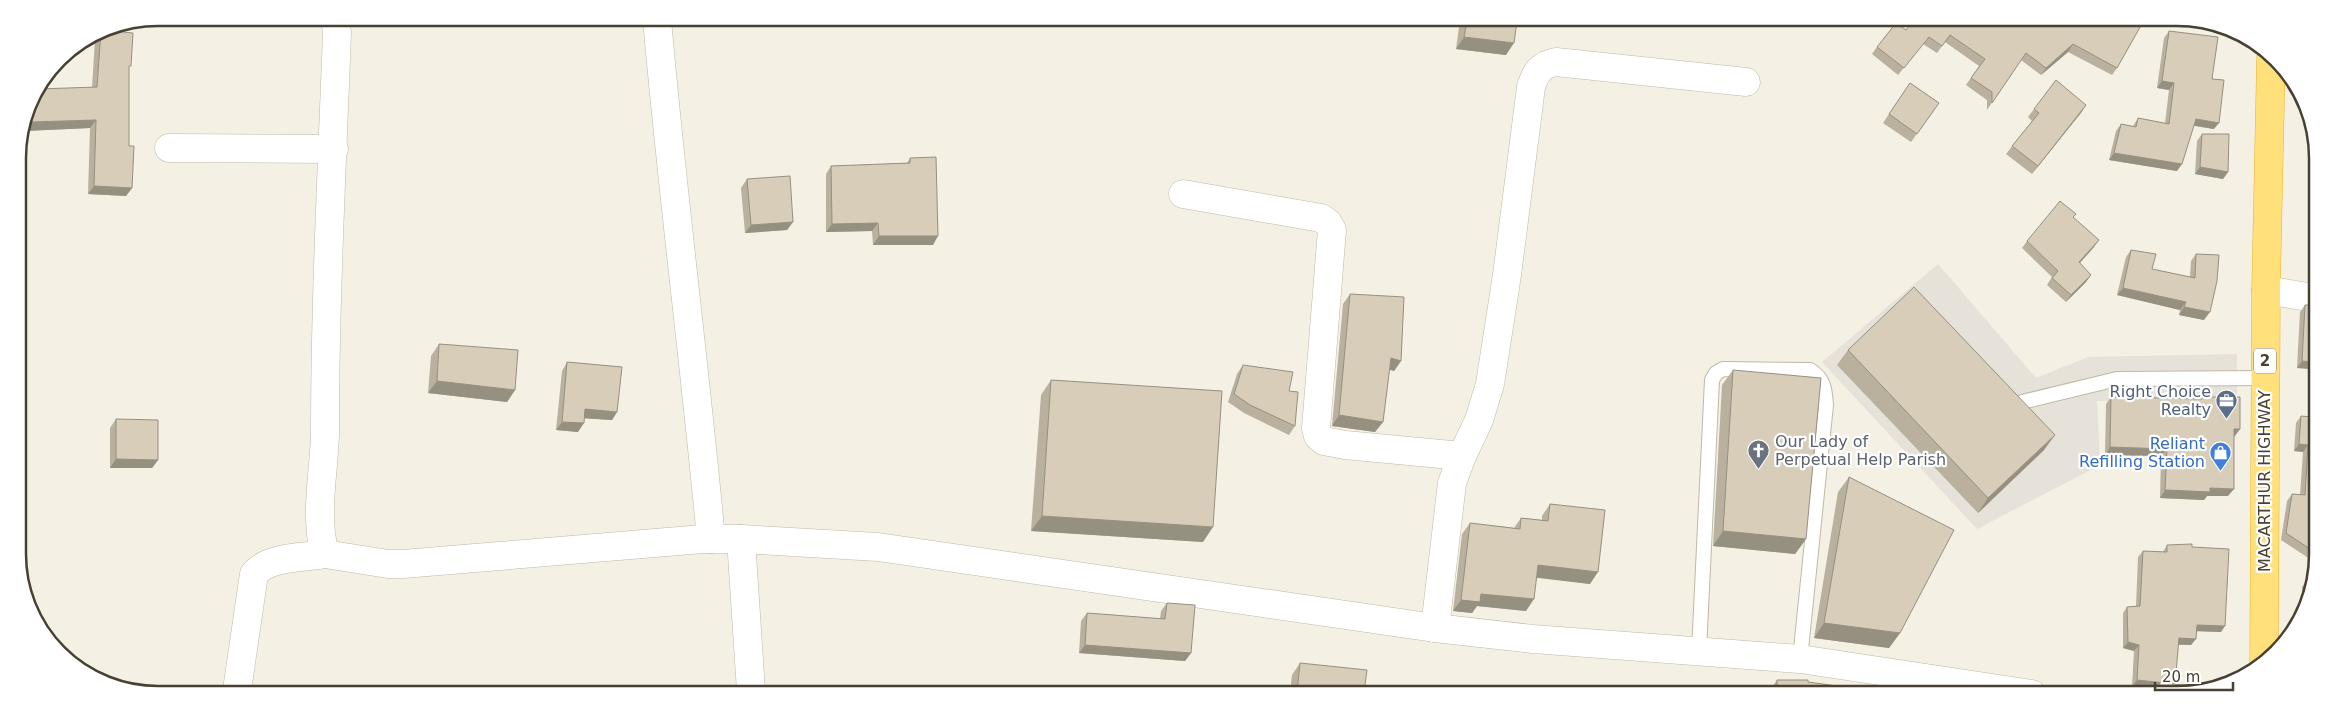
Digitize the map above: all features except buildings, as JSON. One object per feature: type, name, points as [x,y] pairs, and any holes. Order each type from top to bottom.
[{"type":"highway","name":"MACARTHUR HIGHWAY","points":[[2264,653],[2266,290],[2271,66]]},
{"type":"street","points":[[325,554],[320,536],[319,515],[324,468],[325,333],[334,149],[336,27]]},
{"type":"street","points":[[658,27],[666,119],[696,375],[711,539]]},
{"type":"street","points":[[1435,628],[1452,483],[1479,420],[1490,384],[1507,275],[1531,87],[1536,71],[1546,64],[1556,62],[1746,82]]},
{"type":"street","points":[[169,148],[334,149]]},
{"type":"street","points":[[1183,194],[1321,218],[1328,223],[1332,230],[1316,428],[1318,436],[1324,440],[1346,445],[1462,456]]},
{"type":"street","points":[[2266,290],[2309,297]]},
{"type":"street","points":[[238,686],[254,574],[260,567],[270,563],[325,554],[388,564],[403,564],[711,539],[878,547],[1435,628],[1533,639],[1800,659],[1973,685]]},
{"type":"street","points":[[741,539],[751,686]]},
{"type":"lane","points":[[1699,651],[1712,380],[1716,373],[1723,369],[1810,370],[1819,376],[1824,385],[1826,405],[1800,659]]},
{"type":"lane","points":[[2022,402],[2117,379],[2265,378]]},
{"type":"shaded area","points":[[1938,264],[2036,378],[2088,357],[2237,354],[2237,399],[2097,401],[2100,465],[1977,529],[1822,362]]},
{"type":"place","name":"Right Choice Realty","points":[[2227,419]]},
{"type":"place","name":"Our Lady of Perpetual Help Parish","points":[[1759,469]]},
{"type":"place","name":"Reliant Refilling Station","points":[[2221,471]]}]
